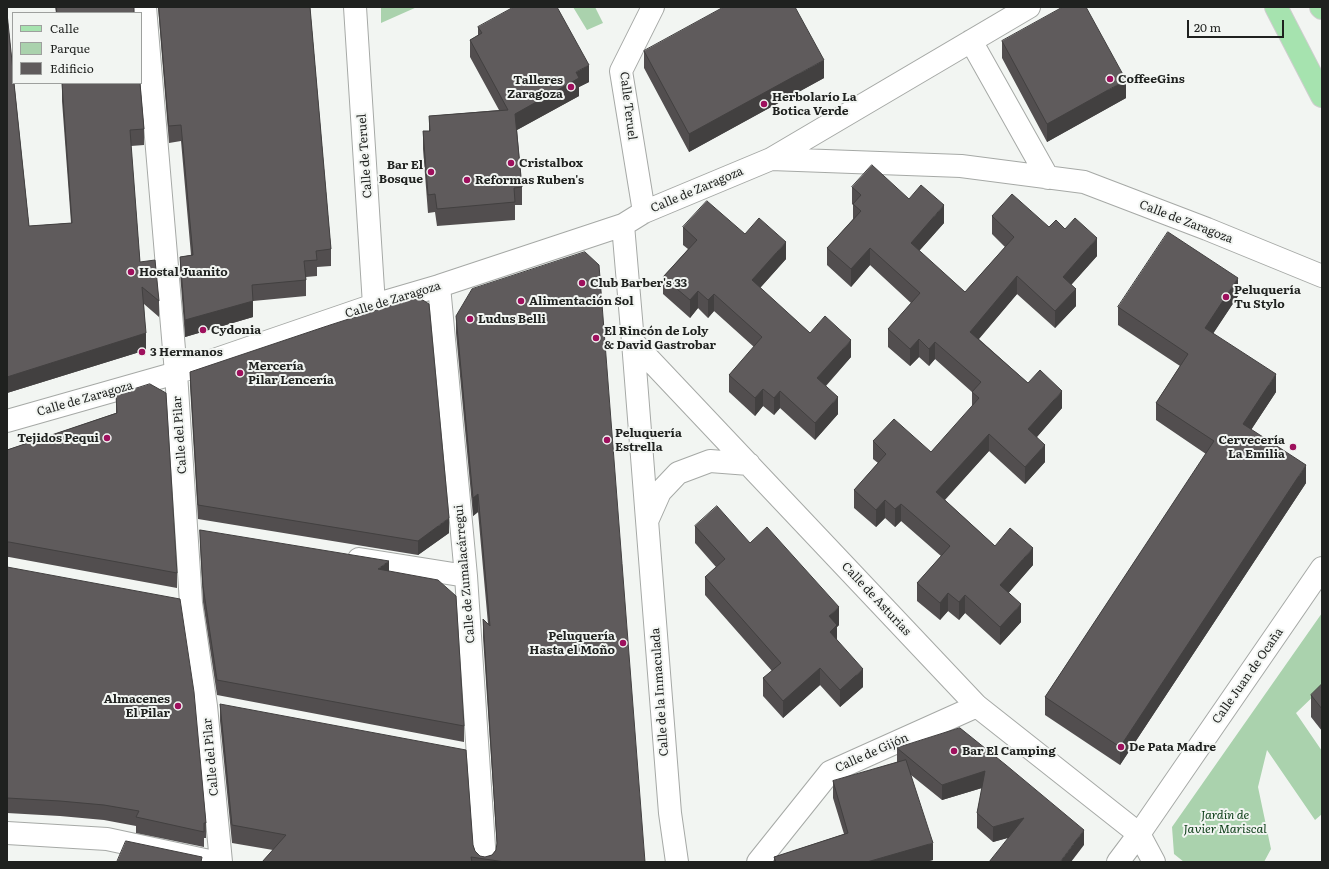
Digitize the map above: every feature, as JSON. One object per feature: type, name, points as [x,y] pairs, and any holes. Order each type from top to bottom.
[{"type":"main road","points":[[1276,7],[1322,96]]},
{"type":"street","name":"Calle del Pilar","points":[[145,7],[176,373],[191,603],[206,706],[220,862]]},
{"type":"street","name":"Calle de Teruel","points":[[355,7],[374,305]]},
{"type":"street","name":"Calle Teruel","points":[[644,212],[621,71],[653,7]]},
{"type":"street","name":"Calle de Zaragoza","points":[[7,421],[176,373],[374,305],[439,286],[623,225],[644,212],[771,159],[1029,7]]},
{"type":"street","points":[[972,41],[1048,178]]},
{"type":"street","name":"Calle de Zaragoza","points":[[771,159],[961,166],[1084,182],[1207,229],[1322,276]]},
{"type":"street","name":"Calle de la Inmaculada","points":[[623,225],[670,813],[677,862]]},
{"type":"street","name":"Calle de Zumalacárregui","points":[[439,286],[466,576],[470,755],[486,862]]},
{"type":"street","name":"Calle de Asturias","points":[[633,342],[977,706],[1139,834]]},
{"type":"street","name":"Calle de la Inmaculada","points":[[647,521],[660,492],[678,472],[710,461],[749,464]]},
{"type":"street","points":[[186,530],[210,534]]},
{"type":"street","points":[[342,556],[466,576]]},
{"type":"street","name":"Calle Juan de Ocaña","points":[[1118,862],[1139,834],[1322,568]]},
{"type":"street","points":[[168,599],[191,603]]},
{"type":"street","points":[[206,706],[229,710]]},
{"type":"street","name":"Calle de Gijón","points":[[758,862],[830,772],[977,706]]},
{"type":"street","points":[[7,833],[107,840],[214,862]]},
{"type":"street","points":[[1139,834],[1154,862]]},
{"type":"green space","points":[[381,7],[417,7],[381,23]]},
{"type":"green space","points":[[573,7],[595,7],[603,23],[587,30]]},
{"type":"green space","name":"Jardín de Javier Mariscal","points":[[1322,613],[1322,688],[1296,713],[1322,751],[1322,814],[1315,820],[1267,750],[1258,787],[1271,849],[1264,862],[1184,862],[1174,854],[1172,827]]},
{"type":"building","points":[[57,7],[134,7],[134,12],[57,12]]},
{"type":"building","points":[[159,7],[310,7],[331,249],[316,251],[317,260],[304,261],[306,280],[252,285],[253,301],[185,320],[180,257],[193,255],[181,125],[169,126]]},
{"type":"building","points":[[514,7],[557,7],[589,65],[576,72],[579,78],[515,114],[522,187],[514,188],[515,202],[437,209],[435,194],[428,195],[423,131],[430,131],[429,116],[508,110],[470,40],[482,33],[478,27]]},
{"type":"building","points":[[724,7],[795,7],[824,60],[689,134],[644,51]]},
{"type":"building","points":[[1063,7],[1086,7],[1126,80],[1047,124],[1002,41]]},
{"type":"building","points":[[7,13],[12,61],[12,84],[14,84],[29,226],[72,223],[62,84],[140,84],[144,129],[130,130],[140,262],[155,260],[159,301],[142,287],[146,333],[7,377]]},
{"type":"building","points":[[872,165],[909,199],[921,185],[944,205],[911,243],[965,292],[1014,237],[992,216],[1012,194],[1049,227],[1056,220],[1065,229],[1075,218],[1097,238],[1063,277],[1076,289],[1055,311],[1017,276],[970,332],[1028,383],[1040,370],[1062,391],[1028,429],[1045,445],[1025,467],[989,434],[936,492],[995,546],[1010,528],[1033,548],[1000,585],[1021,604],[1000,627],[965,595],[959,602],[948,593],[940,603],[917,583],[950,546],[901,504],[895,509],[885,500],[876,510],[854,490],[886,454],[873,441],[894,419],[931,452],[979,398],[972,392],[981,382],[935,342],[929,349],[919,339],[910,349],[888,329],[920,293],[870,248],[851,269],[827,248],[861,211],[853,204],[861,195],[852,187]]},
{"type":"building","points":[[707,201],[745,234],[759,218],[786,242],[752,280],[810,333],[825,316],[851,340],[817,378],[838,397],[815,423],[780,391],[774,398],[763,389],[755,398],[729,375],[762,337],[714,294],[708,300],[698,291],[690,300],[663,277],[697,240],[683,227]]},
{"type":"building","points":[[1168,232],[1238,278],[1205,328],[1276,374],[1243,424],[1306,465],[1120,747],[1045,697],[1214,441],[1156,403],[1188,354],[1118,307]]},
{"type":"building","points":[[585,252],[599,265],[645,862],[505,862],[471,857],[472,862],[262,862],[286,835],[232,825],[220,704],[466,750],[473,845],[475,851],[480,856],[485,857],[492,855],[496,850],[497,843],[483,619],[490,626],[478,494],[473,498],[456,316],[472,289]]},
{"type":"building","points":[[418,297],[429,304],[449,518],[418,541],[198,505],[190,372]]},
{"type":"building","points":[[150,384],[166,393],[177,573],[7,542],[7,450],[117,413],[116,395]]},
{"type":"building","points":[[717,506],[750,543],[767,527],[839,607],[829,616],[837,625],[830,632],[863,669],[840,690],[820,668],[783,701],[763,678],[781,663],[705,577],[725,559],[695,526]]},
{"type":"building","points":[[200,530],[389,561],[378,569],[438,580],[456,596],[464,726],[217,680],[203,586]]},
{"type":"building","points":[[7,567],[180,599],[194,692],[206,823],[204,823],[204,832],[136,817],[139,811],[104,805],[7,798]]},
{"type":"building","points":[[1322,684],[1322,709],[1311,695]]},
{"type":"building","points":[[960,728],[1084,830],[1060,862],[989,862],[1024,818],[993,827],[977,813],[985,771],[942,785],[897,748]]},
{"type":"building","points":[[906,760],[933,843],[867,862],[776,862],[774,857],[848,833],[833,781]]},
{"type":"building","points":[[126,841],[202,857],[201,862],[117,862]]},
{"type":"place","name":"CoffeeGins","points":[[1110,79]]},
{"type":"place","name":"Talleres Zaragoza","points":[[571,87]]},
{"type":"place","name":"Herbolarío La Botica Verde","points":[[764,104]]},
{"type":"place","name":"Cristalbox","points":[[511,163]]},
{"type":"place","name":"Bar El Bosque","points":[[431,172]]},
{"type":"place","name":"Reformas Ruben's","points":[[467,180]]},
{"type":"place","name":"Hostal Juanito","points":[[131,272]]},
{"type":"place","name":"Club Barber's 33","points":[[582,283]]},
{"type":"place","name":"Peluquería Tu Stylo","points":[[1226,297]]},
{"type":"place","name":"Alimentación Sol","points":[[521,301]]},
{"type":"place","name":"Ludus Belli","points":[[470,319]]},
{"type":"place","name":"Cydonia","points":[[203,330]]},
{"type":"place","name":"El Rincón de Loly & David Gastrobar","points":[[596,338]]},
{"type":"place","name":"3 Hermanos","points":[[142,352]]},
{"type":"place","name":"Mercería Pilar Lencería","points":[[240,373]]},
{"type":"place","name":"Tejidos Pequi","points":[[107,438]]},
{"type":"place","name":"Peluquería Estrella","points":[[607,440]]},
{"type":"place","name":"Cervecería La Emilia","points":[[1293,447]]},
{"type":"place","name":"Peluquería Hasta el Moño","points":[[623,643]]},
{"type":"place","name":"Almacenes El Pilar","points":[[178,706]]},
{"type":"place","name":"De Pata Madre","points":[[1121,747]]},
{"type":"place","name":"Bar El Camping","points":[[954,751]]}]
